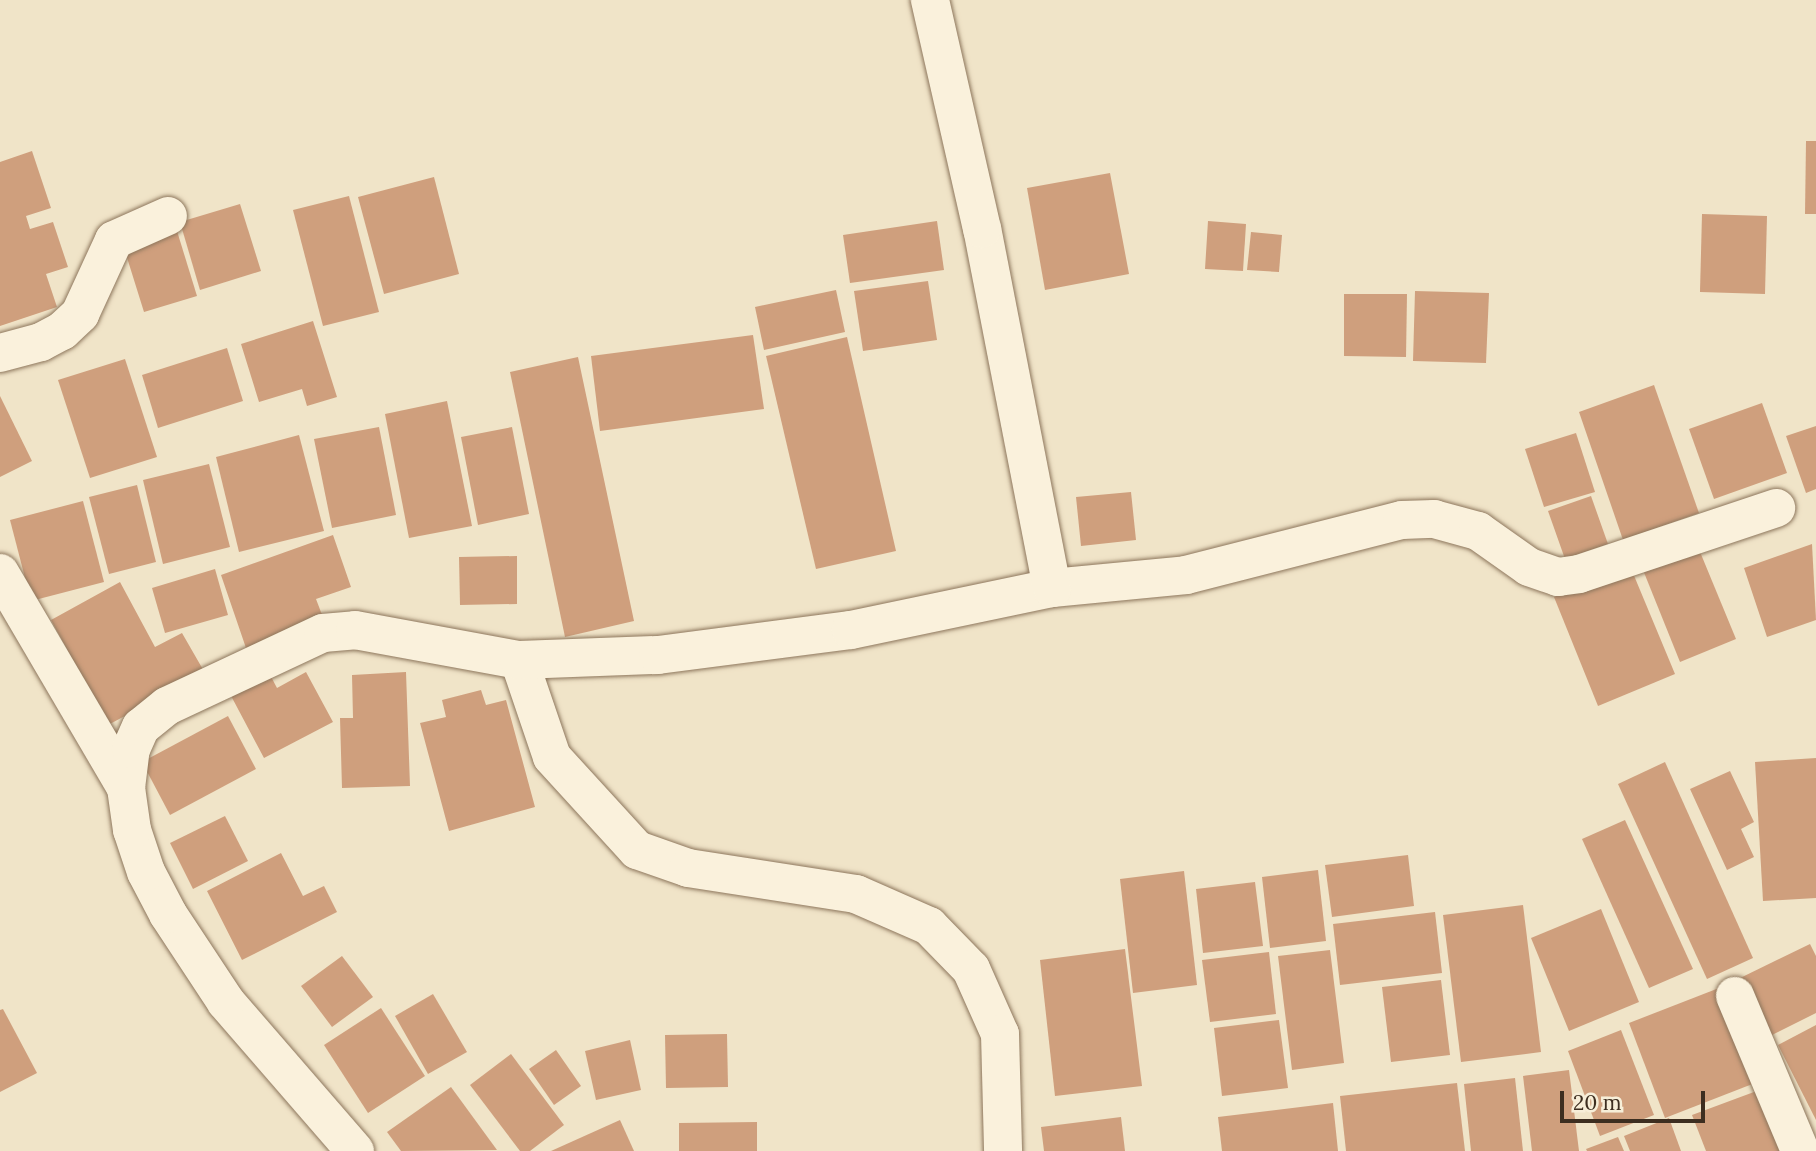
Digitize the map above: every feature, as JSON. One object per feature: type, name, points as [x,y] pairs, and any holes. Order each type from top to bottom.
[{"type":"street","points":[[930,0],[982,229],[1052,588]]},
{"type":"street","points":[[0,353],[41,342],[62,331],[80,314],[114,240],[168,216]]},
{"type":"street","points":[[126,789],[131,749],[141,727],[167,706],[323,633],[355,630],[519,660],[658,655],[851,630],[1052,588],[1186,575],[1402,520],[1434,519],[1478,531],[1529,567],[1558,576],[1579,575],[1776,508]]},
{"type":"street","points":[[0,573],[126,789],[143,861],[168,914],[226,1002],[355,1151]]},
{"type":"street","points":[[519,660],[552,757],[637,850],[688,869],[856,894],[929,926],[971,969],[1000,1034],[1003,1151]]},
{"type":"street","points":[[1735,996],[1800,1151]]},
{"type":"building","points":[[1806,141],[1816,141],[1816,214],[1805,214]]},
{"type":"building","points":[[32,151],[51,208],[26,216],[30,229],[53,222],[68,267],[46,274],[57,307],[0,326],[0,162]]},
{"type":"building","points":[[1110,173],[1129,274],[1045,290],[1027,188]]},
{"type":"building","points":[[434,177],[459,274],[384,294],[358,197]]},
{"type":"building","points":[[349,196],[379,312],[323,326],[293,210]]},
{"type":"building","points":[[240,204],[261,271],[200,290],[180,222]]},
{"type":"building","points":[[1702,214],[1767,216],[1765,294],[1700,292]]},
{"type":"building","points":[[937,221],[944,270],[850,283],[843,235]]},
{"type":"building","points":[[1208,221],[1246,224],[1243,271],[1205,269]]},
{"type":"building","points":[[177,231],[197,296],[144,312],[124,248]]},
{"type":"building","points":[[1251,232],[1282,235],[1279,272],[1247,270]]},
{"type":"building","points":[[928,281],[937,340],[863,351],[854,291]]},
{"type":"building","points":[[836,290],[845,332],[764,350],[755,307]]},
{"type":"building","points":[[1415,291],[1489,293],[1486,363],[1413,361]]},
{"type":"building","points":[[1344,294],[1407,294],[1406,357],[1344,356]]},
{"type":"building","points":[[313,321],[337,397],[307,406],[302,389],[259,402],[241,344]]},
{"type":"building","points":[[753,335],[764,409],[600,431],[591,356]]},
{"type":"building","points":[[847,337],[896,551],[816,569],[766,356]]},
{"type":"building","points":[[227,348],[243,401],[158,428],[142,375]]},
{"type":"building","points":[[578,357],[634,621],[565,637],[510,372]]},
{"type":"building","points":[[125,359],[157,457],[90,478],[58,380]]},
{"type":"building","points":[[1654,385],[1699,513],[1623,540],[1579,412]]},
{"type":"building","points":[[0,396],[32,461],[0,477]]},
{"type":"building","points":[[447,401],[472,526],[409,538],[385,414]]},
{"type":"building","points":[[1762,403],[1787,473],[1714,499],[1689,429]]},
{"type":"building","points":[[1816,426],[1816,489],[1806,493],[1786,436]]},
{"type":"building","points":[[379,427],[396,515],[332,528],[314,439]]},
{"type":"building","points":[[512,427],[529,514],[478,525],[461,437]]},
{"type":"building","points":[[1576,433],[1595,492],[1544,507],[1525,449]]},
{"type":"building","points":[[299,435],[324,531],[239,552],[216,457]]},
{"type":"building","points":[[209,464],[230,547],[163,564],[143,480]]},
{"type":"building","points":[[137,485],[156,562],[109,574],[89,497]]},
{"type":"building","points":[[1131,492],[1136,540],[1081,546],[1076,497]]},
{"type":"building","points":[[1591,496],[1608,544],[1565,559],[1548,511]]},
{"type":"building","points":[[83,501],[104,582],[31,601],[10,520]]},
{"type":"building","points":[[333,535],[351,587],[316,599],[324,620],[246,648],[221,575]]},
{"type":"building","points":[[1812,544],[1816,620],[1767,637],[1744,568]]},
{"type":"building","points":[[1698,547],[1736,639],[1680,662],[1643,570]]},
{"type":"building","points":[[517,556],[517,604],[460,605],[459,557]]},
{"type":"building","points":[[1630,566],[1675,674],[1598,706],[1554,597]]},
{"type":"building","points":[[215,569],[228,615],[165,633],[152,588]]},
{"type":"building","points":[[120,582],[155,647],[182,633],[205,673],[108,725],[51,620]]},
{"type":"building","points":[[268,671],[277,688],[306,672],[333,722],[264,758],[229,692]]},
{"type":"building","points":[[406,672],[410,786],[342,788],[340,718],[353,718],[352,675]]},
{"type":"building","points":[[481,690],[486,705],[506,700],[535,807],[449,831],[420,723],[446,717],[442,700]]},
{"type":"building","points":[[228,716],[256,769],[170,815],[142,762]]},
{"type":"building","points":[[1816,758],[1816,898],[1763,901],[1755,762]]},
{"type":"building","points":[[1665,762],[1753,958],[1707,979],[1618,784]]},
{"type":"building","points":[[1730,771],[1754,822],[1741,829],[1754,857],[1727,870],[1690,789]]},
{"type":"building","points":[[225,816],[248,861],[193,889],[170,843]]},
{"type":"building","points":[[1625,820],[1693,969],[1649,988],[1582,839]]},
{"type":"building","points":[[281,853],[303,896],[324,886],[337,912],[242,960],[207,891]]},
{"type":"building","points":[[1408,855],[1414,906],[1332,917],[1325,865]]},
{"type":"building","points":[[1318,870],[1326,941],[1270,948],[1262,877]]},
{"type":"building","points":[[1184,871],[1197,985],[1133,993],[1120,879]]},
{"type":"building","points":[[1255,882],[1263,946],[1203,953],[1196,889]]},
{"type":"building","points":[[1523,905],[1541,1052],[1461,1062],[1443,915]]},
{"type":"building","points":[[1601,909],[1639,1002],[1569,1031],[1531,938]]},
{"type":"building","points":[[1435,912],[1442,973],[1340,985],[1333,924]]},
{"type":"building","points":[[1810,944],[1816,956],[1816,1013],[1762,1040],[1734,981]]},
{"type":"building","points":[[1125,949],[1142,1086],[1055,1096],[1040,960]]},
{"type":"building","points":[[1330,950],[1344,1063],[1292,1070],[1278,956]]},
{"type":"building","points":[[1269,952],[1276,1014],[1210,1022],[1202,960]]},
{"type":"building","points":[[342,956],[373,997],[332,1027],[301,986]]},
{"type":"building","points":[[1441,980],[1450,1055],[1391,1062],[1382,987]]},
{"type":"building","points":[[1719,988],[1755,1083],[1665,1118],[1629,1023]]},
{"type":"building","points":[[433,994],[467,1052],[428,1074],[395,1016]]},
{"type":"building","points":[[381,1008],[425,1076],[368,1113],[324,1045]]},
{"type":"building","points":[[3,1009],[37,1073],[0,1092],[0,1010]]},
{"type":"building","points":[[1279,1020],[1288,1088],[1222,1096],[1214,1028]]},
{"type":"building","points":[[1816,1025],[1816,1120],[1778,1045]]},
{"type":"building","points":[[1621,1030],[1654,1115],[1600,1136],[1568,1051]]},
{"type":"building","points":[[727,1034],[728,1087],[666,1088],[665,1035]]},
{"type":"building","points":[[630,1040],[641,1090],[596,1100],[585,1051]]},
{"type":"building","points":[[556,1050],[581,1086],[554,1105],[529,1069]]},
{"type":"building","points":[[511,1054],[564,1125],[530,1151],[520,1151],[470,1085]]},
{"type":"building","points":[[1569,1070],[1579,1151],[1532,1151],[1523,1076]]},
{"type":"building","points":[[1515,1078],[1523,1151],[1471,1151],[1464,1084]]},
{"type":"building","points":[[1457,1083],[1465,1151],[1346,1151],[1340,1096]]},
{"type":"building","points":[[451,1087],[497,1150],[401,1151],[387,1132]]},
{"type":"building","points":[[1762,1089],[1785,1151],[1706,1151],[1692,1115]]},
{"type":"building","points":[[1333,1103],[1338,1151],[1222,1151],[1218,1117]]},
{"type":"building","points":[[1121,1117],[1125,1151],[1044,1151],[1041,1127]]},
{"type":"building","points":[[1669,1118],[1681,1151],[1630,1151],[1624,1136]]},
{"type":"building","points":[[620,1120],[634,1151],[551,1151]]},
{"type":"building","points":[[757,1122],[757,1151],[679,1151],[679,1123]]},
{"type":"building","points":[[1618,1137],[1624,1151],[1586,1149]]}]
